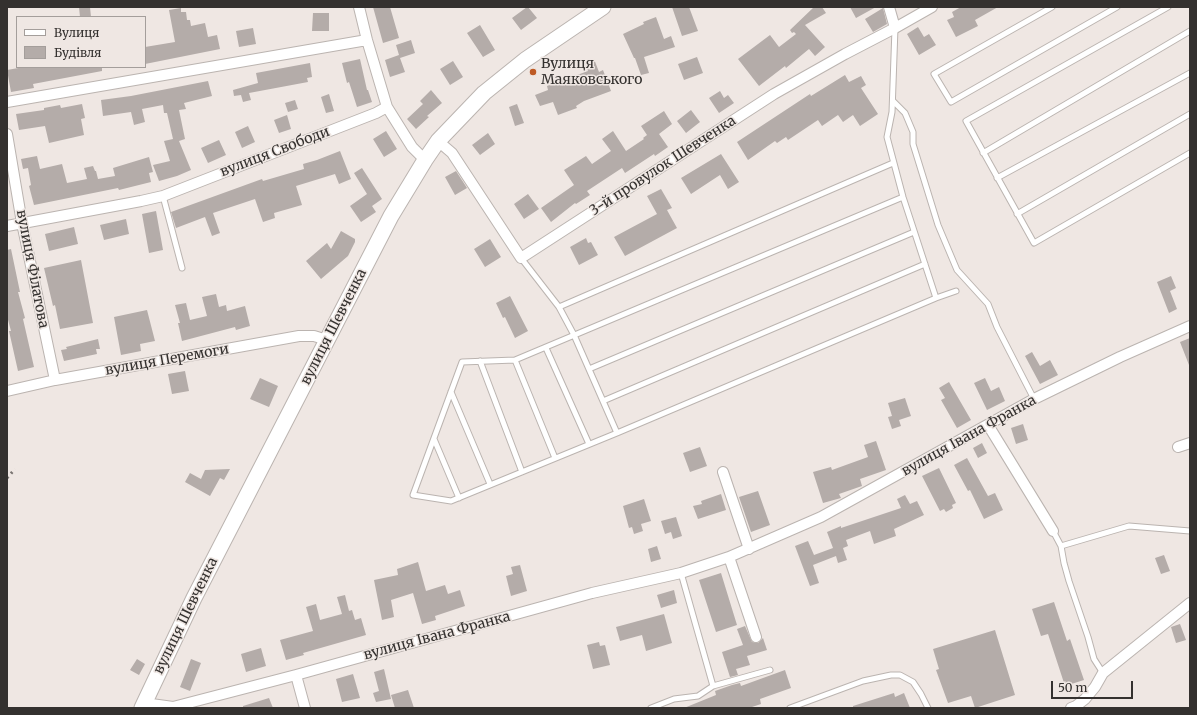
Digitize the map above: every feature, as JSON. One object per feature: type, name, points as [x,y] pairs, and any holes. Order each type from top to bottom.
[{"type":"main road","name":"вулиця Шевченка","points":[[143,705],[194,598],[391,216],[425,160],[438,141],[484,93],[524,60],[603,7]]},
{"type":"street","points":[[359,7],[387,107],[412,147],[425,160]]},
{"type":"street","points":[[889,7],[895,28]]},
{"type":"street","name":"3-й провулок Шевченка","points":[[521,258],[774,94],[932,7]]},
{"type":"street","points":[[7,102],[367,40]]},
{"type":"street","name":"вулиця Свободи","points":[[7,226],[163,196],[369,116],[387,107]]},
{"type":"street","name":"вулиця Філатова","points":[[7,134],[22,223],[55,380]]},
{"type":"street","points":[[438,141],[452,153],[521,258]]},
{"type":"street","name":"вулиця Івана Франка","points":[[143,705],[173,708],[592,593],[681,573],[729,557],[821,517],[1034,399],[1120,357],[1190,326]]},
{"type":"street","name":"вулиця Перемоги","points":[[7,392],[55,380],[299,336],[314,336],[327,340]]},
{"type":"street","points":[[988,425],[1053,531]]},
{"type":"street","points":[[1178,447],[1190,443]]},
{"type":"street","points":[[722,472],[749,549]]},
{"type":"street","points":[[729,557],[756,637]]},
{"type":"street","points":[[1071,708],[1085,699],[1095,687],[1103,673],[1190,603]]},
{"type":"street","points":[[296,675],[305,708]]},
{"type":"lane","points":[[1052,7],[934,74],[951,102],[1117,7]]},
{"type":"lane","points":[[1168,7],[966,121],[1034,243],[1190,153]]},
{"type":"lane","points":[[895,28],[893,101],[887,137],[903,198],[936,298]]},
{"type":"lane","points":[[983,153],[1190,31]]},
{"type":"lane","points":[[997,178],[1190,73]]},
{"type":"lane","points":[[893,101],[905,113],[913,132],[913,144],[938,225],[957,270],[988,304],[997,327],[1034,399]]},
{"type":"lane","points":[[1017,214],[1190,114]]},
{"type":"lane","points":[[559,307],[893,163]]},
{"type":"lane","points":[[163,196],[182,268]]},
{"type":"lane","points":[[903,198],[515,360],[462,362],[413,495],[451,501],[459,498],[936,298],[956,291]]},
{"type":"lane","points":[[588,369],[914,232]]},
{"type":"lane","points":[[521,258],[559,307],[574,335],[617,433]]},
{"type":"lane","points":[[603,401],[925,264]]},
{"type":"lane","points":[[546,348],[589,444]]},
{"type":"lane","points":[[515,360],[555,458]]},
{"type":"lane","points":[[480,361],[522,472]]},
{"type":"lane","points":[[451,392],[490,484]]},
{"type":"lane","points":[[434,439],[459,498]]},
{"type":"lane","points":[[1061,546],[1129,526],[1190,531]]},
{"type":"lane","points":[[1053,531],[1061,546],[1067,575],[1094,659],[1103,673]]},
{"type":"lane","points":[[681,573],[712,686]]},
{"type":"lane","points":[[652,708],[674,699],[698,696],[712,686],[770,670]]},
{"type":"lane","points":[[790,708],[864,681],[891,674],[900,675],[913,682],[922,694],[928,708]]},
{"type":"building","points":[[79,7],[90,7],[91,16],[80,16]]},
{"type":"building","points":[[373,7],[390,7],[399,38],[383,43]]},
{"type":"building","points":[[527,7],[537,18],[521,30],[512,18]]},
{"type":"building","points":[[672,7],[689,7],[698,31],[682,36]]},
{"type":"building","points":[[814,7],[822,7],[826,13],[805,25],[825,47],[815,56],[809,49],[786,68],[785,66],[759,86],[738,59],[770,35],[779,47],[796,34],[794,32],[792,33],[790,30]]},
{"type":"building","points":[[850,7],[876,7],[856,18]]},
{"type":"building","points":[[961,7],[998,7],[975,20],[978,26],[956,37],[947,20],[954,17],[952,12]]},
{"type":"building","points":[[181,8],[181,12],[186,12],[187,20],[190,20],[191,26],[205,23],[208,37],[217,35],[220,49],[146,64],[146,47],[175,42],[169,10]]},
{"type":"building","points":[[883,8],[887,24],[873,32],[865,19]]},
{"type":"building","points":[[313,13],[329,13],[329,31],[312,31]]},
{"type":"building","points":[[656,17],[664,39],[671,36],[675,47],[644,57],[649,73],[641,75],[635,58],[623,34],[644,24],[643,22]]},
{"type":"building","points":[[480,25],[495,50],[483,57],[467,33]]},
{"type":"building","points":[[918,27],[924,37],[929,34],[936,45],[919,55],[907,34]]},
{"type":"building","points":[[253,28],[256,44],[239,47],[236,31]]},
{"type":"building","points":[[411,40],[415,53],[400,58],[405,72],[390,77],[385,60],[399,55],[396,45]]},
{"type":"building","points":[[697,57],[703,73],[684,80],[678,64]]},
{"type":"building","points":[[360,59],[367,90],[372,102],[357,107],[349,82],[347,83],[342,63]]},
{"type":"building","points":[[594,59],[599,72],[603,70],[611,91],[584,101],[576,106],[577,108],[558,115],[553,102],[540,106],[535,95],[548,90],[547,86],[588,71],[585,63]]},
{"type":"building","points":[[453,61],[463,77],[450,85],[440,69]]},
{"type":"building","points":[[310,63],[312,77],[307,78],[308,82],[249,93],[251,100],[243,102],[241,95],[234,96],[233,90],[258,83],[256,73]]},
{"type":"building","points":[[18,68],[102,68],[102,71],[33,84],[34,88],[11,92],[7,70]]},
{"type":"building","points":[[845,75],[849,82],[861,76],[866,85],[861,88],[878,114],[860,126],[853,115],[843,122],[838,115],[822,126],[818,120],[788,140],[786,137],[777,143],[775,141],[748,160],[737,142],[810,94],[811,96]]},
{"type":"building","points":[[208,81],[212,96],[184,103],[186,109],[179,110],[185,139],[179,141],[191,170],[159,181],[153,165],[170,161],[164,141],[173,139],[167,113],[164,113],[163,105],[142,109],[145,122],[134,125],[131,112],[103,116],[101,100],[131,96]]},
{"type":"building","points":[[431,90],[442,103],[427,116],[429,117],[416,129],[407,119],[423,104],[420,101]]},
{"type":"building","points":[[720,91],[724,98],[728,95],[734,103],[719,113],[709,98]]},
{"type":"building","points":[[329,94],[334,111],[326,113],[321,97]]},
{"type":"building","points":[[295,100],[298,109],[288,112],[285,103]]},
{"type":"building","points":[[82,104],[85,118],[81,119],[84,135],[49,143],[45,126],[19,130],[16,114],[44,110],[44,108],[60,105],[61,108]]},
{"type":"building","points":[[517,104],[524,123],[515,126],[509,107]]},
{"type":"building","points":[[691,110],[700,122],[686,133],[677,121]]},
{"type":"building","points":[[664,111],[672,124],[659,134],[668,147],[655,156],[654,154],[625,173],[622,168],[587,191],[590,195],[576,204],[575,203],[551,222],[541,208],[574,185],[564,170],[586,156],[592,164],[611,151],[602,139],[613,131],[626,151],[644,139],[643,138],[647,135],[641,126]]},
{"type":"building","points":[[287,115],[291,129],[279,133],[274,120]]},
{"type":"building","points":[[248,126],[255,142],[242,148],[235,132]]},
{"type":"building","points":[[386,131],[397,149],[384,157],[373,139]]},
{"type":"building","points":[[488,133],[495,144],[480,155],[472,145]]},
{"type":"building","points":[[219,140],[226,155],[208,163],[201,148]]},
{"type":"building","points":[[340,151],[351,179],[339,184],[335,174],[296,186],[302,205],[274,213],[275,218],[263,222],[255,199],[213,213],[220,233],[212,236],[205,217],[176,228],[171,212],[262,179],[263,181],[304,169],[303,164]]},
{"type":"building","points":[[721,154],[739,182],[728,189],[720,175],[691,194],[681,178]]},
{"type":"building","points":[[37,156],[40,169],[62,164],[67,183],[87,179],[84,168],[93,166],[98,179],[115,176],[113,168],[149,157],[153,172],[149,173],[151,182],[119,190],[118,188],[34,205],[29,186],[31,185],[28,168],[23,169],[21,159]]},
{"type":"building","points":[[362,168],[382,199],[372,206],[376,212],[361,222],[350,206],[367,194],[354,173]]},
{"type":"building","points":[[456,171],[467,188],[455,195],[445,177]]},
{"type":"building","points":[[661,189],[672,208],[667,210],[677,228],[625,256],[614,237],[657,214],[647,196]]},
{"type":"building","points":[[528,194],[539,209],[524,219],[514,204]]},
{"type":"building","points":[[156,211],[163,250],[149,253],[142,214]]},
{"type":"building","points":[[126,219],[129,234],[104,240],[100,225]]},
{"type":"building","points":[[74,227],[78,244],[49,251],[45,234]]},
{"type":"building","points":[[341,231],[355,239],[355,242],[348,256],[321,279],[306,261],[327,243],[331,249]]},
{"type":"building","points":[[586,238],[588,243],[591,242],[598,255],[579,265],[570,247]]},
{"type":"building","points":[[490,239],[501,257],[485,267],[474,249]]},
{"type":"building","points":[[11,249],[20,292],[18,292],[25,318],[23,319],[34,367],[18,371],[7,316],[7,250]]},
{"type":"building","points":[[81,260],[93,323],[60,329],[55,305],[53,306],[44,268]]},
{"type":"building","points":[[1171,276],[1176,288],[1170,291],[1177,309],[1169,313],[1157,282]]},
{"type":"building","points":[[216,294],[219,307],[226,305],[227,311],[245,306],[250,326],[236,330],[235,327],[182,341],[178,323],[180,323],[175,305],[186,303],[190,320],[207,316],[202,297]]},
{"type":"building","points":[[510,296],[528,331],[515,338],[505,317],[503,318],[496,303]]},
{"type":"building","points":[[147,310],[155,341],[140,344],[141,351],[121,355],[114,317]]},
{"type":"building","points":[[1190,338],[1190,365],[1189,365],[1180,342]]},
{"type":"building","points":[[98,339],[100,349],[96,349],[97,354],[64,361],[61,350],[67,349],[66,347]]},
{"type":"building","points":[[1032,352],[1040,366],[1050,360],[1058,375],[1040,384],[1025,356]]},
{"type":"building","points":[[185,371],[189,391],[172,394],[168,374]]},
{"type":"building","points":[[260,378],[278,386],[269,407],[250,399]]},
{"type":"building","points":[[985,378],[991,391],[999,387],[1005,401],[987,410],[974,383]]},
{"type":"building","points":[[949,382],[971,420],[957,428],[941,400],[945,398],[939,388]]},
{"type":"building","points":[[905,398],[911,416],[899,420],[901,426],[892,429],[888,417],[892,416],[888,403]]},
{"type":"building","points":[[1023,424],[1028,440],[1016,444],[1011,428]]},
{"type":"building","points":[[876,441],[886,470],[860,479],[862,486],[839,494],[841,498],[823,503],[813,472],[831,467],[832,470],[868,457],[864,445]]},
{"type":"building","points":[[982,443],[987,453],[978,458],[973,448]]},
{"type":"building","points":[[700,447],[707,466],[690,472],[683,453]]},
{"type":"building","points":[[967,458],[988,496],[995,493],[1003,510],[984,519],[970,490],[968,491],[954,465]]},
{"type":"building","points":[[939,468],[956,503],[952,505],[953,508],[946,512],[944,509],[940,511],[922,476]]},
{"type":"building","points":[[230,469],[224,480],[220,478],[210,496],[185,482],[190,473],[201,479],[205,470]]},
{"type":"building","points":[[758,491],[770,525],[751,532],[739,497]]},
{"type":"building","points":[[721,494],[726,510],[698,519],[693,506],[702,504],[701,501]]},
{"type":"building","points":[[905,495],[910,504],[917,501],[924,515],[894,529],[896,536],[874,544],[870,531],[846,540],[848,546],[843,548],[847,560],[838,563],[836,556],[813,565],[819,583],[810,586],[795,546],[808,541],[814,555],[833,548],[827,532],[841,526],[841,528],[901,508],[897,499]]},
{"type":"building","points":[[644,499],[651,521],[641,524],[643,531],[634,534],[632,527],[629,528],[623,506]]},
{"type":"building","points":[[676,517],[682,536],[673,539],[671,532],[665,534],[661,521]]},
{"type":"building","points":[[657,546],[661,559],[651,562],[648,549]]},
{"type":"building","points":[[1164,555],[1170,571],[1161,574],[1155,558]]},
{"type":"building","points":[[418,562],[426,591],[445,585],[448,594],[460,590],[465,606],[435,616],[436,620],[422,624],[413,593],[391,600],[394,617],[382,620],[374,580],[398,575],[397,569]]},
{"type":"building","points":[[520,565],[527,591],[511,596],[506,576],[513,574],[511,567]]},
{"type":"building","points":[[721,573],[737,625],[716,632],[699,580]]},
{"type":"building","points":[[674,590],[677,603],[661,608],[657,595]]},
{"type":"building","points":[[345,595],[349,611],[352,610],[355,620],[361,618],[366,635],[303,653],[304,655],[286,660],[280,640],[313,631],[306,607],[316,604],[320,620],[342,614],[337,597]]},
{"type":"building","points":[[1054,602],[1067,641],[1070,639],[1084,680],[1065,686],[1048,634],[1041,636],[1032,609]]},
{"type":"building","points":[[664,614],[672,643],[646,651],[642,635],[620,641],[616,627]]},
{"type":"building","points":[[1180,624],[1186,640],[1176,643],[1171,627]]},
{"type":"building","points":[[745,626],[752,642],[758,643],[763,638],[767,650],[747,656],[750,665],[736,669],[738,675],[730,677],[722,652],[743,645],[737,629]]},
{"type":"building","points":[[995,630],[1015,695],[975,708],[971,696],[948,703],[936,670],[939,669],[933,649]]},
{"type":"building","points":[[599,642],[600,646],[605,645],[610,665],[593,669],[587,645]]},
{"type":"building","points":[[261,648],[266,666],[246,672],[241,654]]},
{"type":"building","points":[[137,659],[145,664],[139,675],[130,670]]},
{"type":"building","points":[[191,659],[201,663],[190,691],[180,687]]},
{"type":"building","points":[[384,669],[391,699],[376,702],[373,693],[379,691],[374,672]]},
{"type":"building","points":[[785,670],[791,688],[760,699],[761,704],[749,708],[684,708],[716,695],[715,691],[740,683],[741,686]]},
{"type":"building","points":[[353,674],[360,698],[342,702],[336,679]]},
{"type":"building","points":[[408,690],[414,708],[395,708],[391,695]]},
{"type":"building","points":[[894,693],[895,697],[904,693],[910,708],[853,708],[853,706]]},
{"type":"building","points":[[269,698],[273,708],[243,708],[243,706]]},
{"type":"railway","points":[[7,478],[15,469]]},
{"type":"place","name":"Вулиця Маяковського","points":[[533,72]]}]
